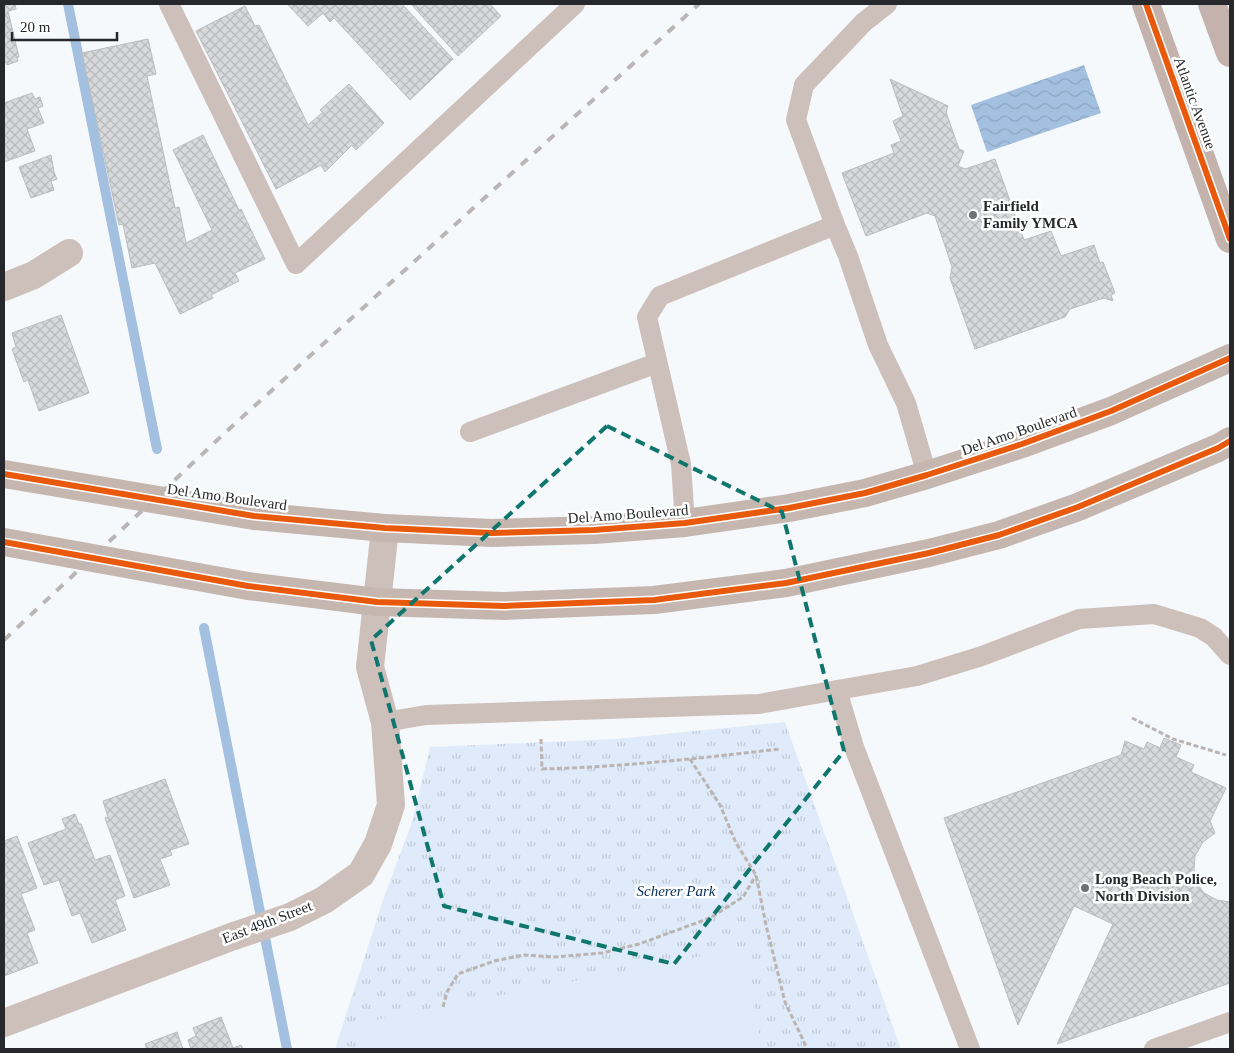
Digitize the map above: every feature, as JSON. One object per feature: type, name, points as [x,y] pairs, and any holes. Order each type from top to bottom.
[{"type":"main road","name":"Atlantic Avenue","points":[[1146,4],[1230,239]]},
{"type":"main road","points":[[1212,4],[1230,53]]},
{"type":"main road","name":"Del Amo Boulevard","points":[[4,474],[254,516],[385,528],[492,533],[594,530],[685,523],[788,508],[865,493],[928,475],[1022,444],[1111,411],[1230,358]]},
{"type":"main road","points":[[4,542],[248,586],[378,602],[504,606],[654,600],[786,583],[929,553],[998,534],[1078,507],[1218,448],[1230,441]]},
{"type":"street","points":[[4,287],[34,275],[69,253]]},
{"type":"street","name":"East 49th Street","points":[[4,1023],[231,936],[290,917],[324,900],[361,874],[378,844],[391,805],[386,722],[370,667],[385,528]]},
{"type":"lane","points":[[169,4],[296,264],[575,4]]},
{"type":"lane","points":[[887,4],[864,22],[804,85],[796,120],[848,256],[878,345],[906,403],[928,475]]},
{"type":"lane","points":[[685,523],[681,464],[646,317],[660,296],[836,225]]},
{"type":"lane","points":[[470,432],[657,363]]},
{"type":"lane","points":[[386,722],[426,715],[759,704],[917,676],[982,656],[1079,619],[1154,614],[1200,628],[1214,637],[1230,655]]},
{"type":"lane","points":[[837,690],[854,747],[970,1049]]},
{"type":"lane","points":[[1154,1049],[1230,1022]]},
{"type":"path","points":[[1132,718],[1173,739],[1226,755]]},
{"type":"path","points":[[532,739],[541,739],[542,769],[588,768],[690,760],[780,749]]},
{"type":"path","points":[[690,760],[720,805],[736,843],[756,875],[785,1002],[806,1049]]},
{"type":"path","points":[[443,1007],[446,992],[458,974],[494,961],[522,955],[554,957],[602,953],[639,944],[710,918],[743,898],[756,875]]},
{"type":"highlighted area","points":[[607,426],[782,512],[844,751],[674,964],[444,906],[371,640]]},
{"type":"green space","name":"Scherer Park","points":[[785,722],[901,1049],[335,1049],[382,903],[412,822],[430,747],[616,739]]},
{"type":"green space","points":[[742,948],[762,1049],[365,1049],[360,1023]]},
{"type":"water","points":[[1084,65],[1101,113],[987,152],[971,105]]},
{"type":"building","points":[[4,4],[15,4],[16,9],[8,11],[19,57],[17,57],[18,61],[7,65],[4,62]]},
{"type":"building","points":[[287,4],[402,4],[453,59],[410,100],[334,18],[330,22],[323,13],[308,26]]},
{"type":"building","points":[[411,4],[490,4],[501,16],[458,56]]},
{"type":"building","points":[[245,6],[255,26],[259,25],[308,125],[323,112],[320,110],[349,84],[384,123],[356,150],[352,145],[325,172],[321,165],[276,189],[196,31]]},
{"type":"building","points":[[148,39],[156,74],[147,76],[175,208],[179,207],[186,243],[212,230],[173,150],[203,135],[265,259],[235,273],[239,281],[211,295],[213,298],[180,314],[155,263],[132,268],[123,224],[119,225],[82,53]]},
{"type":"building","name":"Fairfield Family YMCA","points":[[890,79],[948,106],[946,112],[959,149],[964,151],[958,166],[965,169],[995,159],[1024,240],[1051,231],[1061,256],[1094,245],[1100,263],[1103,262],[1115,293],[1111,295],[1113,301],[1104,298],[1070,309],[1065,317],[975,349],[950,278],[952,267],[935,216],[927,213],[866,236],[842,173],[894,153],[891,145],[901,141],[893,121],[903,116]]},
{"type":"building","points":[[32,93],[35,99],[40,97],[43,106],[38,108],[44,123],[27,129],[35,151],[4,162],[4,103]]},
{"type":"building","points":[[51,155],[57,179],[51,181],[54,190],[31,198],[19,167]]},
{"type":"building","points":[[61,315],[89,393],[39,411],[28,380],[24,382],[12,349],[16,347],[12,333]]},
{"type":"building","name":"Long Beach Police, North Division","points":[[1164,738],[1181,745],[1176,757],[1194,765],[1191,772],[1226,788],[1210,821],[1215,833],[1203,842],[1195,856],[1194,869],[1197,883],[1204,893],[1217,900],[1230,902],[1230,983],[1057,1044],[1113,924],[1074,906],[1018,1025],[944,818],[1121,755],[1125,741],[1144,749],[1147,742],[1160,748]]},
{"type":"building","points":[[165,779],[189,844],[170,850],[172,855],[160,859],[170,885],[134,898],[105,818],[108,817],[103,801]]},
{"type":"building","points":[[75,814],[79,824],[81,824],[95,860],[110,855],[125,896],[115,900],[126,930],[92,943],[80,913],[72,916],[59,880],[44,885],[28,843],[66,829],[62,819]]},
{"type":"building","points":[[17,836],[37,888],[21,894],[35,930],[27,933],[38,963],[4,976],[4,841]]},
{"type":"building","points":[[221,1017],[233,1048],[241,1045],[243,1049],[191,1049],[188,1040],[196,1036],[193,1028]]},
{"type":"building","points":[[177,1032],[183,1049],[147,1049],[145,1044]]},
{"type":"waterway","points":[[68,4],[157,449]]},
{"type":"waterway","points":[[204,628],[287,1049]]},
{"type":"railway","points":[[4,640],[228,430],[699,4]]},
{"type":"cycle path","points":[[1146,4],[1230,239]]},
{"type":"cycle path","points":[[4,474],[254,516],[385,528],[492,533],[594,530],[685,523],[789,508],[865,493],[927,475],[1022,444],[1111,411],[1230,358]]},
{"type":"cycle path","points":[[4,542],[248,586],[377,602],[504,606],[654,600],[786,583],[929,553],[999,535],[1078,507],[1218,448],[1230,441]]},
{"type":"place","name":"Fairfield Family YMCA","points":[[973,215]]},
{"type":"place","name":"Long Beach Police, North Division","points":[[1085,888]]}]
